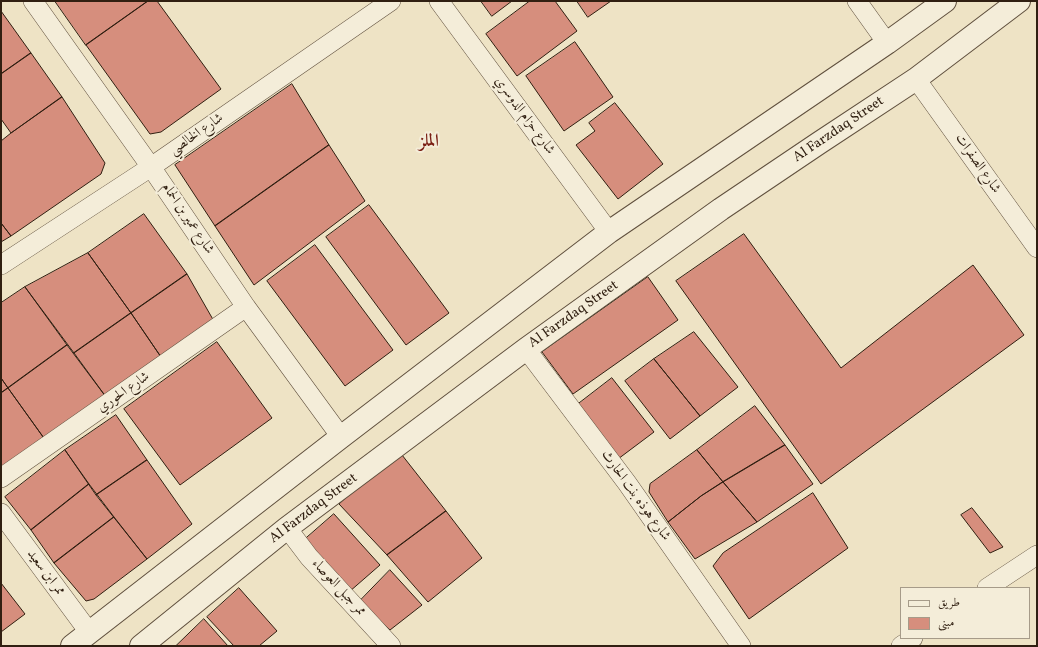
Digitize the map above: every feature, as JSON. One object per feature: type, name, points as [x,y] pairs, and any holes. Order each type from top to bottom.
[{"type":"street","name":"شارع عمير بن الحمام","points":[[33,1],[151,167],[246,307],[341,437]]},
{"type":"street","name":"شارع الخالصي","points":[[1,265],[151,167],[391,1]]},
{"type":"street","name":"شارع حزام الدوسري","points":[[439,1],[609,232]]},
{"type":"street","points":[[857,1],[887,43]]},
{"type":"street","points":[[72,646],[341,437],[609,232],[887,43],[945,1]]},
{"type":"street","name":"Al Farzdaq Street","points":[[141,646],[287,528],[526,349],[721,209],[916,79],[1019,1]]},
{"type":"street","name":"شارع الصفرات","points":[[916,79],[1037,248]]},
{"type":"street","name":"شارع الحوري","points":[[1,478],[246,307]]},
{"type":"street","name":"شارع هوذه بنت الحارث","points":[[526,349],[627,483],[741,646]]},
{"type":"street","name":"ممر ابن سعيد","points":[[1,513],[89,632]]},
{"type":"street","name":"ممر جبل العوصاء","points":[[287,528],[309,557],[387,644]]},
{"type":"street","points":[[988,587],[1037,554]]},
{"type":"street","points":[[901,646],[912,639]]},
{"type":"building","points":[[55,1],[148,1],[86,45]]},
{"type":"building","points":[[148,1],[157,1],[221,89],[161,132],[150,134],[86,45]]},
{"type":"building","points":[[481,1],[512,1],[492,16]]},
{"type":"building","points":[[530,1],[555,1],[577,31],[517,76],[486,34]]},
{"type":"building","points":[[577,1],[611,1],[588,17]]},
{"type":"building","points":[[1,11],[31,53],[1,74]]},
{"type":"building","points":[[575,42],[613,97],[564,131],[526,76]]},
{"type":"building","points":[[31,53],[62,97],[11,133],[1,119],[1,74]]},
{"type":"building","points":[[292,84],[329,145],[215,226],[175,165]]},
{"type":"building","points":[[62,97],[105,163],[101,174],[11,236],[1,223],[1,141]]},
{"type":"building","points":[[615,103],[663,164],[618,199],[576,145],[595,131],[589,123]]},
{"type":"building","points":[[329,145],[365,201],[254,285],[215,226]]},
{"type":"building","points":[[369,205],[449,313],[406,345],[326,237]]},
{"type":"building","points":[[144,214],[187,274],[131,313],[88,253]]},
{"type":"building","points":[[1,223],[11,236],[1,242]]},
{"type":"building","points":[[744,234],[841,368],[973,265],[1024,335],[821,484],[676,281]]},
{"type":"building","points":[[315,245],[393,350],[345,386],[267,281]]},
{"type":"building","points":[[88,253],[131,313],[74,353],[25,287]]},
{"type":"building","points":[[187,274],[215,323],[161,357],[131,313]]},
{"type":"building","points":[[648,277],[678,320],[573,394],[542,352]]},
{"type":"building","points":[[25,287],[67,345],[8,388],[1,378],[1,303]]},
{"type":"building","points":[[131,313],[161,357],[106,397],[74,353]]},
{"type":"building","points":[[694,332],[738,387],[700,416],[654,359]]},
{"type":"building","points":[[217,342],[272,418],[180,485],[124,409]]},
{"type":"building","points":[[67,345],[106,397],[46,441],[8,388]]},
{"type":"building","points":[[654,359],[700,416],[670,439],[625,381]]},
{"type":"building","points":[[1,378],[8,388],[1,393]]},
{"type":"building","points":[[612,378],[654,432],[618,459],[577,405]]},
{"type":"building","points":[[8,388],[46,441],[1,474],[1,393]]},
{"type":"building","points":[[755,406],[785,445],[723,482],[697,450]]},
{"type":"building","points":[[116,415],[147,460],[96,495],[65,450]]},
{"type":"building","points":[[785,445],[813,484],[757,522],[723,482]]},
{"type":"building","points":[[65,450],[89,484],[31,530],[5,497]]},
{"type":"building","points":[[697,450],[723,482],[701,496],[668,522],[649,492],[650,484]]},
{"type":"building","points":[[402,455],[446,511],[387,555],[339,504],[371,474]]},
{"type":"building","points":[[147,460],[192,524],[147,559],[96,495]]},
{"type":"building","points":[[723,482],[757,522],[695,559],[668,522],[701,496]]},
{"type":"building","points":[[89,484],[114,517],[54,563],[31,530]]},
{"type":"building","points":[[813,493],[848,548],[749,619],[713,566],[723,553]]},
{"type":"building","points":[[972,508],[1003,547],[990,553],[961,515]]},
{"type":"building","points":[[446,511],[482,558],[428,602],[387,555]]},
{"type":"building","points":[[334,514],[380,565],[349,592],[303,541]]},
{"type":"building","points":[[114,517],[147,559],[94,599],[86,601],[54,563]]},
{"type":"building","points":[[390,570],[422,605],[390,630],[359,602]]},
{"type":"building","points":[[1,583],[25,614],[1,632]]},
{"type":"building","points":[[239,588],[277,631],[259,646],[234,646],[207,617]]},
{"type":"building","points":[[204,619],[228,646],[176,646]]},
{"type":"district","name":"الملز","points":[[429,143]]}]
